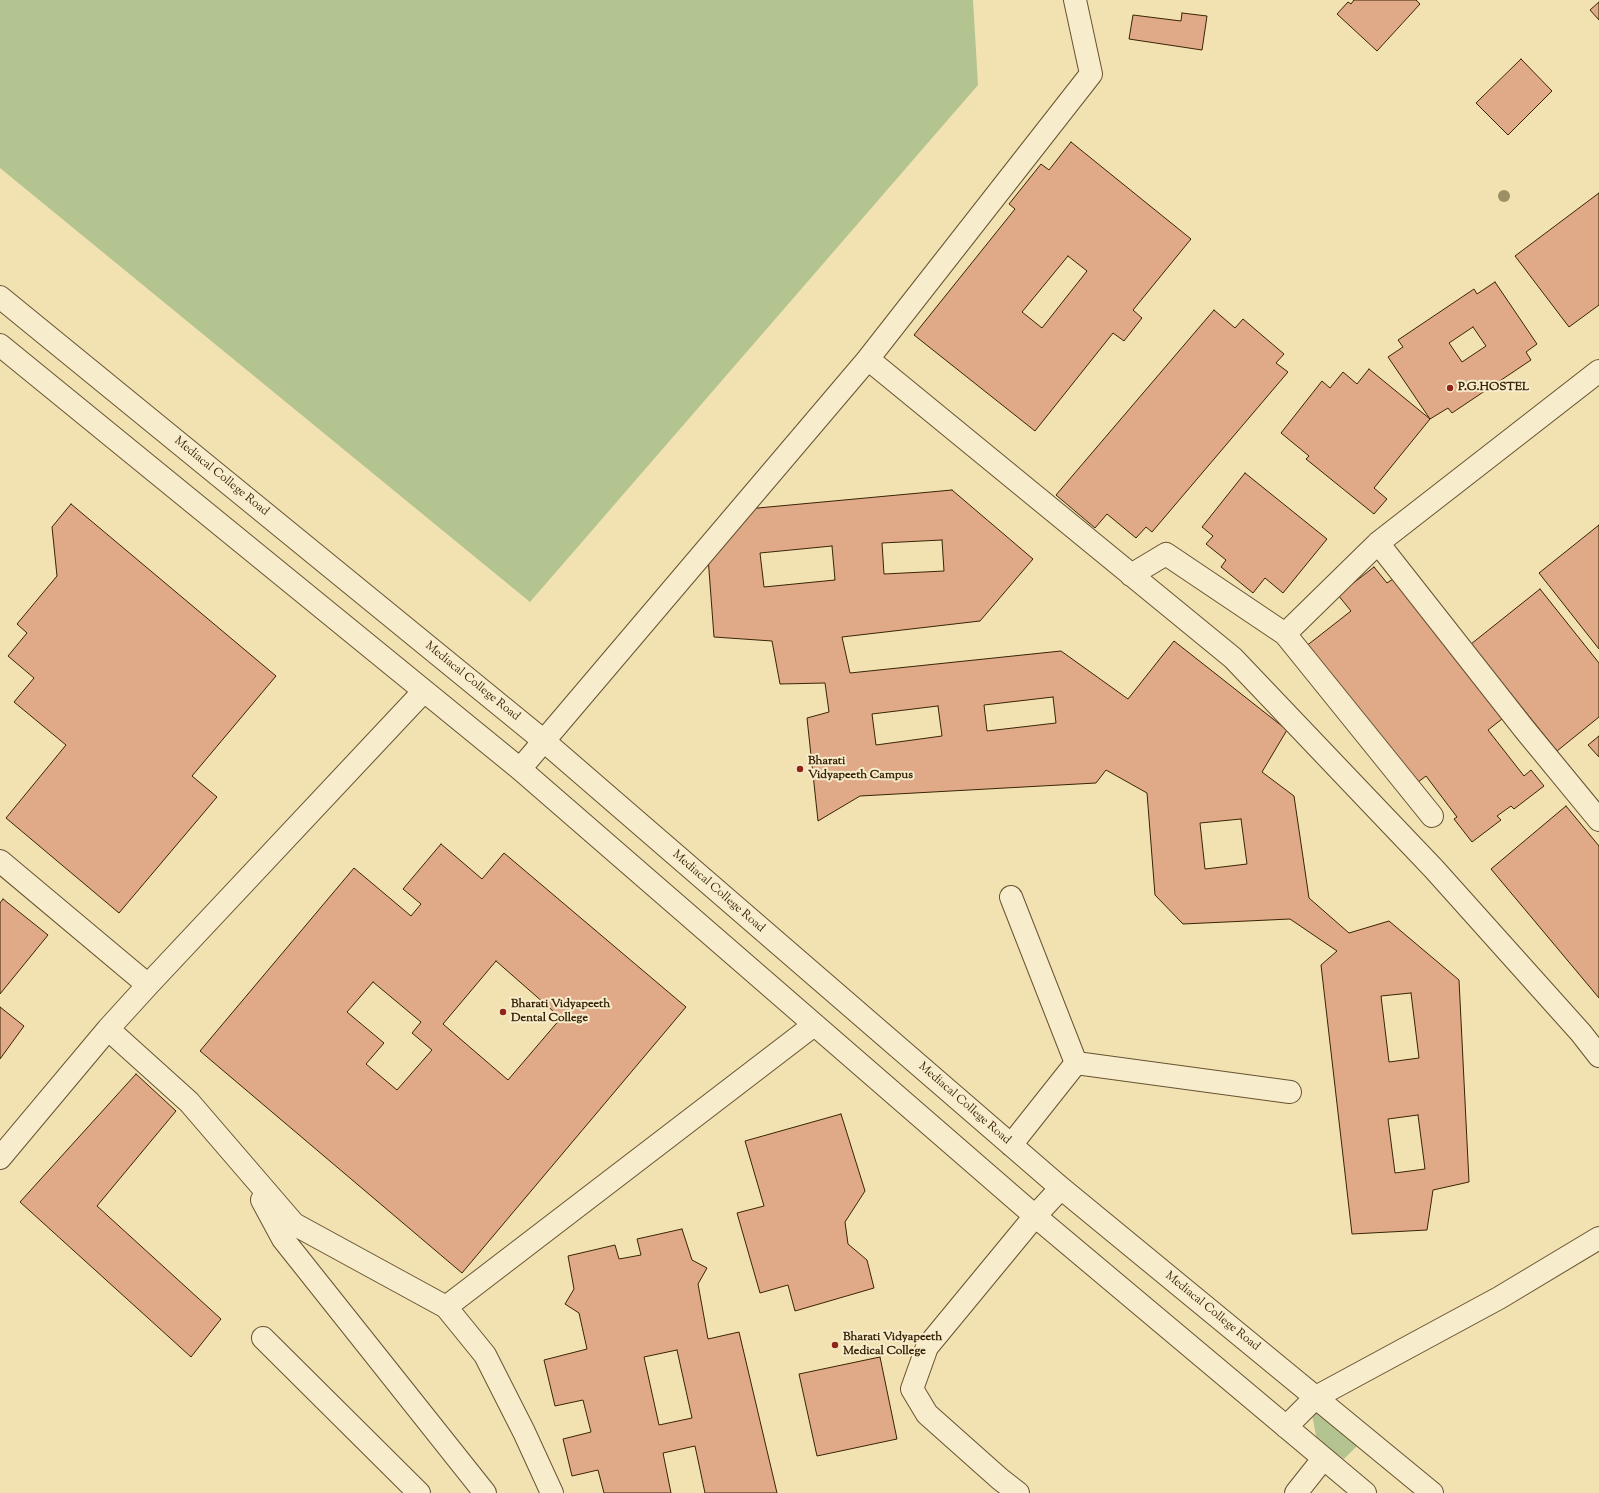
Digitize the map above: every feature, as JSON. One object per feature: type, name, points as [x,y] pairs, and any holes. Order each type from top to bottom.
[{"type":"lane","points":[[520,769],[868,359],[1091,74],[1075,0]]},
{"type":"lane","name":"Mediacal College Road","points":[[0,297],[544,741],[1060,1188],[1432,1493]]},
{"type":"lane","points":[[0,345],[520,769],[1035,1216],[1365,1493]]},
{"type":"lane","points":[[868,359],[1233,658],[1434,869],[1582,1033],[1599,1056]]},
{"type":"lane","points":[[1285,634],[1378,543],[1599,370]]},
{"type":"lane","points":[[1378,543],[1525,730],[1599,820]]},
{"type":"lane","points":[[1131,575],[1166,554],[1285,634],[1432,816]]},
{"type":"lane","points":[[0,1158],[108,1029],[424,691]]},
{"type":"lane","points":[[0,860],[148,985]]},
{"type":"lane","points":[[1011,897],[1076,1063]]},
{"type":"lane","points":[[446,1308],[814,1025]]},
{"type":"lane","points":[[108,1029],[189,1102],[294,1224],[446,1308],[485,1355],[524,1432],[552,1493]]},
{"type":"lane","points":[[1011,1145],[1076,1063]]},
{"type":"lane","points":[[1076,1063],[1290,1092]]},
{"type":"lane","points":[[242,1164],[283,1239],[485,1493]]},
{"type":"lane","points":[[1018,1493],[1000,1479],[927,1414],[912,1388],[927,1347],[1035,1216],[1060,1188]]},
{"type":"lane","points":[[1286,1427],[1316,1397],[1499,1298],[1599,1238]]},
{"type":"lane","points":[[263,1338],[419,1493]]},
{"type":"lane","points":[[1296,1493],[1323,1459]]},
{"type":"green space","points":[[0,0],[973,0],[978,85],[530,602],[0,168]]},
{"type":"green space","points":[[1337,1404],[1360,1443],[1344,1459],[1317,1441],[1311,1409]]},
{"type":"building","points":[[1354,0],[1416,0],[1420,4],[1377,51],[1337,14],[1348,2],[1351,4]]},
{"type":"building","points":[[1599,2],[1599,20],[1590,10]]},
{"type":"building","points":[[1182,13],[1207,16],[1202,50],[1129,39],[1133,15],[1181,21]]},
{"type":"building","points":[[1521,59],[1552,91],[1508,135],[1476,103]]},
{"type":"building","points":[[1071,142],[1191,239],[1133,310],[1142,318],[1124,341],[1113,333],[1035,431],[914,335],[1015,209],[1009,204],[1041,164],[1049,170]],"holes":[[[1068,256],[1087,271],[1042,328],[1022,312]]]},
{"type":"building","points":[[1599,193],[1599,305],[1569,327],[1515,256]]},
{"type":"building","points":[[1495,282],[1537,344],[1526,352],[1531,360],[1452,413],[1448,408],[1430,419],[1388,357],[1403,347],[1398,340],[1474,289],[1477,294]],"holes":[[[1473,327],[1486,346],[1462,362],[1449,343]]]},
{"type":"building","points":[[1214,310],[1235,328],[1243,319],[1284,354],[1276,363],[1288,372],[1152,532],[1146,527],[1136,538],[1107,514],[1095,528],[1056,495]]},
{"type":"building","points":[[1369,369],[1430,419],[1374,488],[1387,499],[1374,514],[1306,459],[1309,456],[1281,433],[1322,381],[1330,388],[1343,372],[1357,384]]},
{"type":"building","points":[[1245,473],[1327,539],[1283,593],[1265,578],[1253,593],[1221,567],[1226,560],[1206,544],[1213,536],[1202,527]]},
{"type":"building","points":[[952,490],[1033,559],[980,621],[842,637],[850,673],[1061,651],[1128,699],[1174,641],[1287,730],[1262,772],[1294,796],[1309,898],[1349,933],[1389,921],[1459,980],[1469,1182],[1433,1190],[1427,1230],[1352,1234],[1321,965],[1337,951],[1290,919],[1183,924],[1155,895],[1147,793],[1106,770],[1096,783],[860,796],[818,821],[807,718],[829,712],[825,683],[780,684],[772,641],[714,637],[708,557],[747,509]],"holes":[[[942,540],[944,571],[884,574],[882,543]],[[832,546],[835,580],[764,587],[760,553]],[[1053,697],[1056,723],[987,731],[984,705]],[[938,706],[942,736],[876,745],[872,714]],[[1241,819],[1247,864],[1205,869],[1200,823]],[[1411,993],[1419,1058],[1389,1062],[1381,996]],[[1418,1115],[1425,1169],[1395,1173],[1388,1119]]]},
{"type":"building","points":[[71,504],[276,676],[192,776],[217,797],[119,913],[6,818],[66,745],[14,702],[34,678],[8,656],[27,633],[17,624],[57,576],[52,527]]},
{"type":"building","points":[[1599,525],[1599,649],[1539,573]]},
{"type":"building","points":[[1374,567],[1387,583],[1393,579],[1502,719],[1488,730],[1524,776],[1531,770],[1544,786],[1514,809],[1511,806],[1497,816],[1501,820],[1472,842],[1454,819],[1457,817],[1426,776],[1413,786],[1305,647],[1351,611],[1338,595]]},
{"type":"building","points":[[1540,589],[1599,663],[1599,717],[1557,751],[1471,644]]},
{"type":"building","points":[[1599,736],[1599,757],[1588,745]]},
{"type":"building","points":[[1566,806],[1599,846],[1599,998],[1491,869]]},
{"type":"building","points":[[441,844],[482,879],[504,853],[686,1007],[462,1273],[200,1051],[354,868],[411,916],[421,904],[403,889]],"holes":[[[496,961],[561,1018],[508,1080],[443,1024]],[[373,982],[421,1022],[412,1033],[432,1050],[397,1090],[366,1064],[384,1043],[347,1012]]]},
{"type":"building","points":[[3,899],[48,935],[0,994],[0,903]]},
{"type":"building","points":[[0,1007],[24,1026],[0,1059]]},
{"type":"building","points":[[136,1074],[176,1111],[97,1206],[221,1319],[191,1357],[20,1202]]},
{"type":"building","points":[[841,1114],[865,1191],[845,1222],[848,1244],[867,1260],[874,1288],[795,1311],[788,1285],[760,1293],[737,1213],[764,1206],[745,1141]]},
{"type":"building","points":[[682,1229],[692,1260],[707,1268],[698,1284],[708,1339],[739,1332],[777,1493],[705,1493],[695,1446],[663,1453],[671,1493],[604,1493],[598,1470],[572,1476],[563,1439],[591,1432],[583,1400],[555,1406],[544,1360],[587,1349],[579,1313],[565,1304],[574,1289],[568,1256],[615,1245],[619,1259],[641,1255],[637,1239]],"holes":[[[677,1350],[692,1418],[659,1425],[644,1357]]]},
{"type":"building","points":[[880,1357],[897,1439],[817,1456],[799,1374]]},
{"type":"place","name":"P.G.HOSTEL","points":[[1450,388]]},
{"type":"place","name":"Bharati Vidyapeeth Campus","points":[[800,769]]},
{"type":"place","name":"Bharati Vidyapeeth Dental College","points":[[503,1012]]},
{"type":"place","name":"Bharati Vidyapeeth Medical College","points":[[835,1345]]}]
